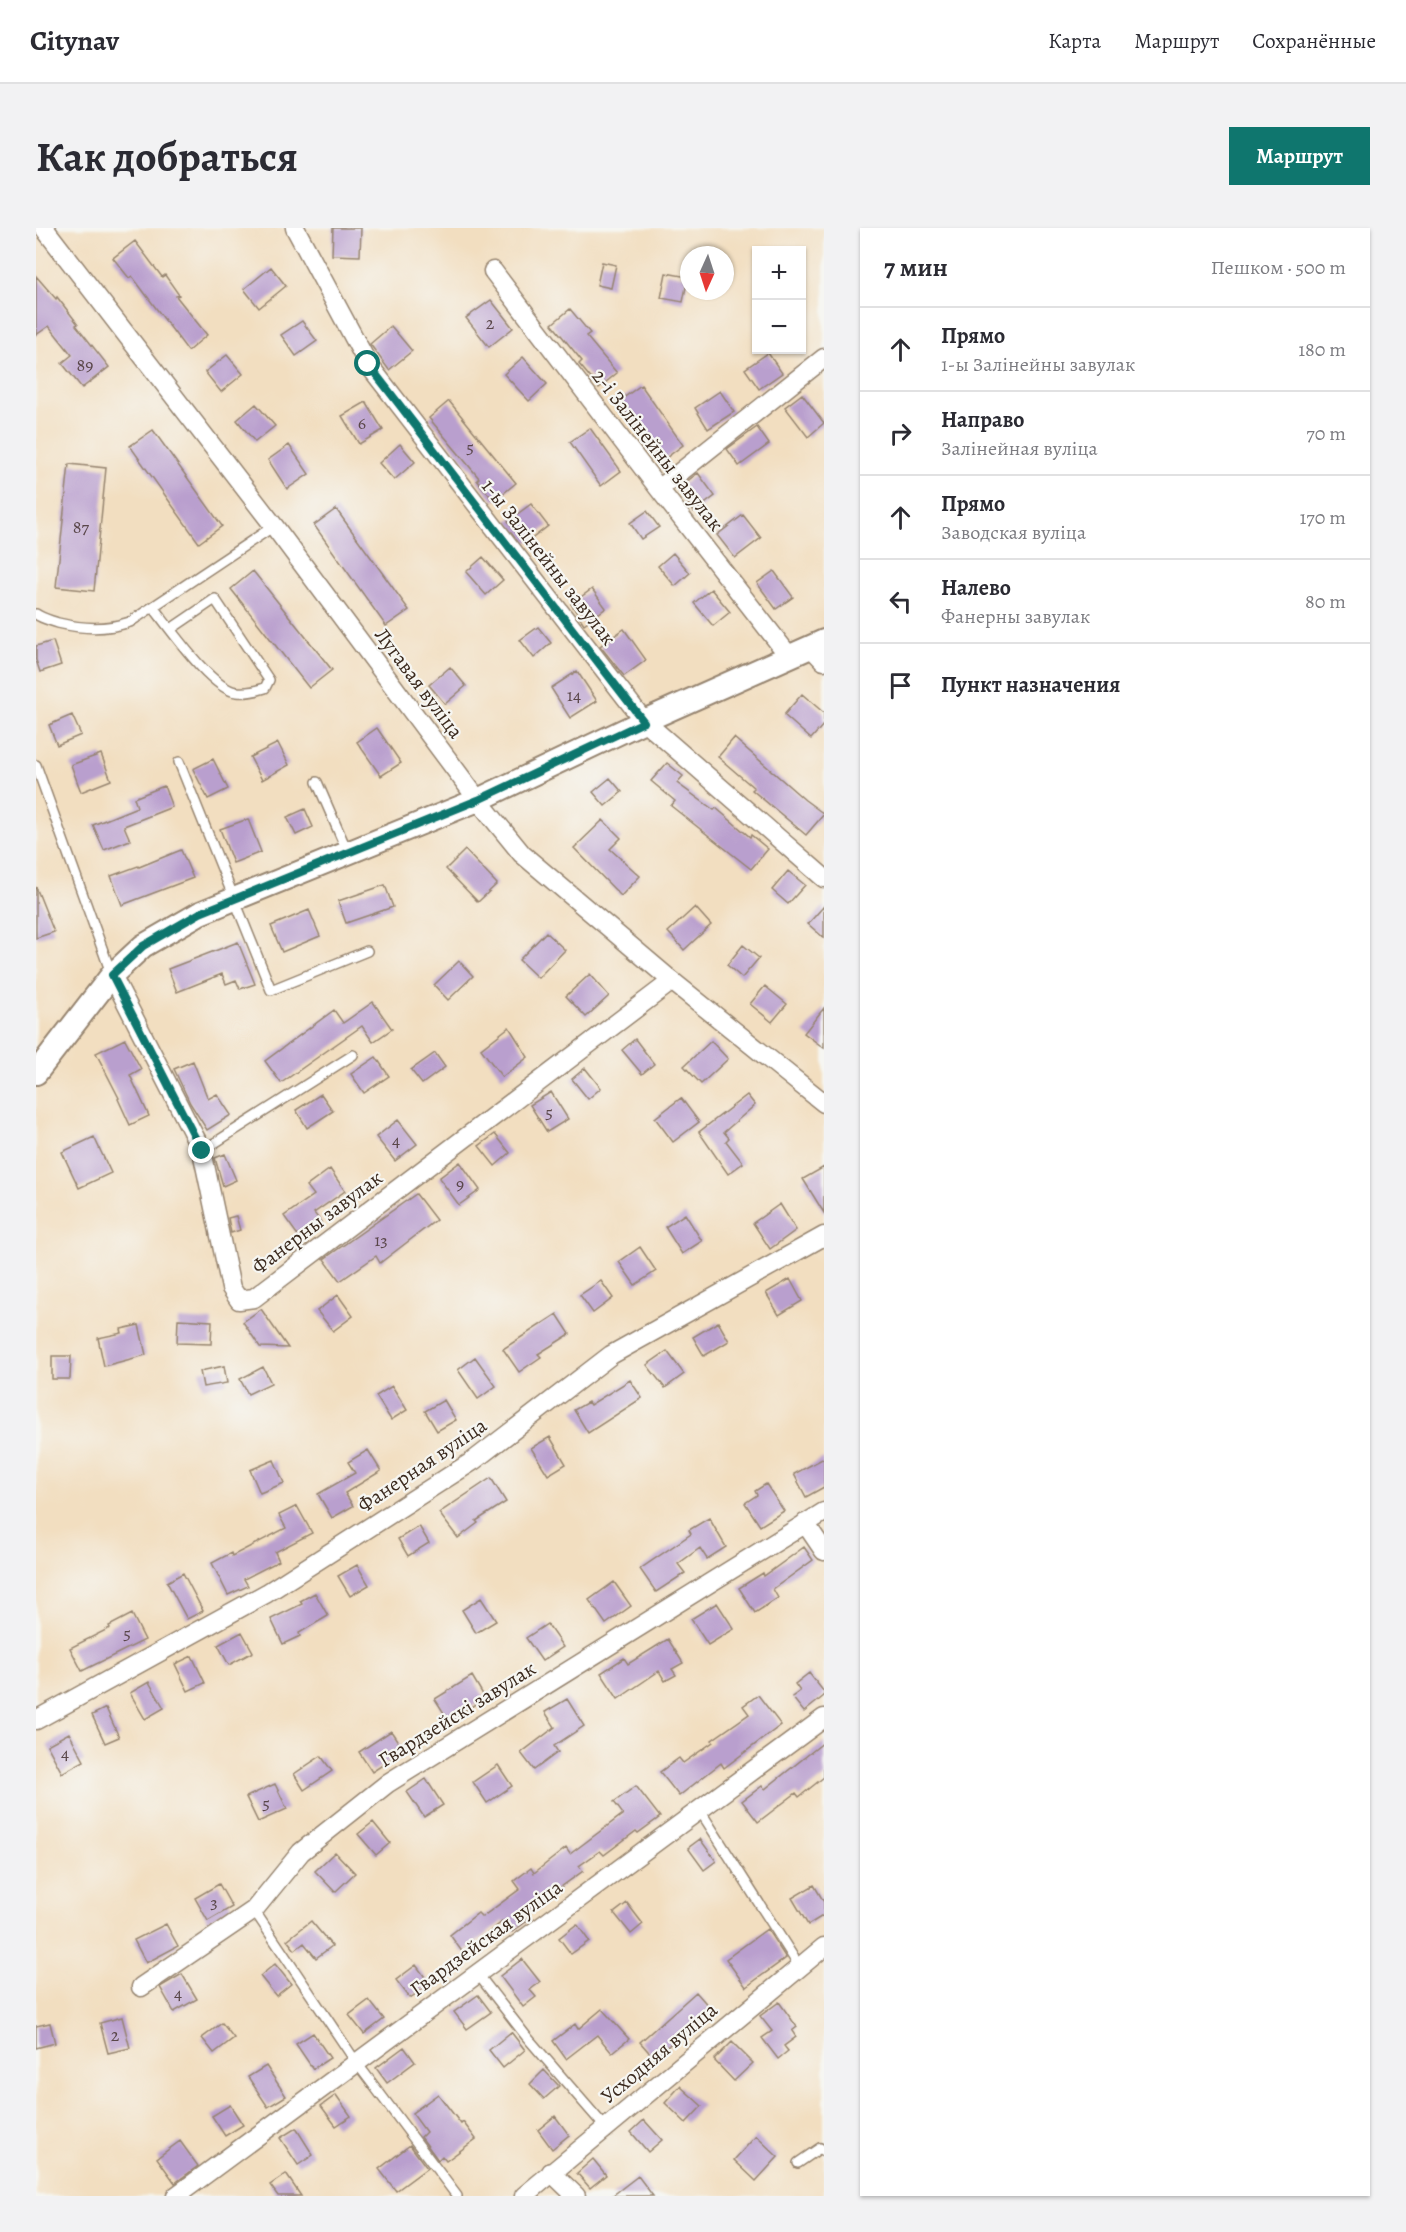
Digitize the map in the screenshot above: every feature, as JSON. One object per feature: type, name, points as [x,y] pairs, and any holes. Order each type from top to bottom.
[{"type":"street","name":"Лугавая вуліца","points":[[44,228],[274,526],[478,800],[522,854],[672,981],[824,1103]]},
{"type":"street","name":"1-ы Залінейны завулак","points":[[295,228],[368,364],[644,722],[824,878]]},
{"type":"street","name":"2-і Залінейны завулак","points":[[494,271],[659,489],[812,651]]},
{"type":"street","points":[[659,489],[824,358]]},
{"type":"street","points":[[36,1073],[112,975],[143,946],[200,913],[478,800],[644,722],[812,651]]},
{"type":"street","name":"Фанерны завулак","points":[[112,975],[202,1151],[231,1288],[239,1300],[254,1298],[672,981]]},
{"type":"street","name":"Фанерная вуліца","points":[[36,1720],[267,1593],[473,1461],[611,1355],[824,1236]]},
{"type":"street","name":"Гвардзейскі завулак","points":[[141,1987],[254,1910],[301,1852],[388,1783],[824,1512]]},
{"type":"street","points":[[805,1523],[824,1551]]},
{"type":"street","name":"Гвардзейская вуліца","points":[[176,2196],[824,1718]]},
{"type":"street","name":"Усходняя вуліца","points":[[524,2196],[824,1947]]},
{"type":"street","points":[[551,2172],[576,2196]]},
{"type":"lane","points":[[36,614],[42,618],[80,628],[109,628],[130,622],[274,526]]},
{"type":"lane","points":[[153,607],[171,629],[214,681],[235,692],[265,688],[268,680],[215,598],[171,629]]},
{"type":"lane","points":[[179,762],[271,990],[367,951]]},
{"type":"lane","points":[[36,765],[112,975]]},
{"type":"lane","points":[[316,782],[348,853]]},
{"type":"lane","points":[[202,1151],[353,1055]]},
{"type":"lane","points":[[699,1809],[800,1966]]},
{"type":"lane","points":[[254,1910],[356,2062],[457,2196]]},
{"type":"lane","points":[[477,1973],[526,2036],[605,2127]]},
{"type":"lane","points":[[798,2163],[820,2148],[824,2151]]},
{"type":"building","points":[[333,228],[361,228],[360,256],[332,255]]},
{"type":"building","points":[[135,241],[162,277],[165,275],[179,295],[176,296],[207,335],[188,351],[132,276],[129,278],[113,258]]},
{"type":"building","points":[[602,262],[616,265],[611,288],[597,285]]},
{"type":"building","points":[[271,267],[286,286],[259,308],[244,289]]},
{"type":"building","points":[[666,273],[680,276],[680,300],[683,300],[683,302],[661,298]]},
{"type":"building","points":[[36,276],[56,299],[57,297],[109,367],[82,388],[62,363],[72,355],[49,326],[36,335]]},
{"type":"building","points":[[491,300],[513,328],[489,347],[466,318]]},
{"type":"building","points":[[570,309],[590,333],[586,336],[617,373],[599,388],[579,364],[582,361],[552,324]]},
{"type":"building","points":[[302,321],[317,341],[296,356],[281,335]]},
{"type":"building","points":[[391,326],[412,351],[389,370],[370,344]]},
{"type":"building","points":[[769,354],[782,373],[759,389],[745,369]]},
{"type":"building","points":[[227,355],[243,374],[221,392],[205,372]]},
{"type":"building","points":[[523,357],[547,384],[529,401],[504,374]]},
{"type":"building","points":[[641,385],[683,445],[662,461],[618,402]]},
{"type":"building","points":[[720,391],[734,412],[708,429],[695,408]]},
{"type":"building","points":[[802,394],[824,423],[808,437],[785,407]]},
{"type":"building","points":[[449,401],[516,483],[494,501],[477,480],[479,478],[429,418]]},
{"type":"building","points":[[366,402],[383,430],[359,444],[342,416]]},
{"type":"building","points":[[256,404],[275,426],[255,442],[237,420]]},
{"type":"building","points":[[757,427],[769,444],[739,466],[727,449]]},
{"type":"building","points":[[590,428],[621,471],[601,486],[570,442]]},
{"type":"building","points":[[153,430],[222,526],[199,543],[130,446]]},
{"type":"building","points":[[400,444],[415,462],[394,480],[379,463]]},
{"type":"building","points":[[289,445],[309,474],[287,489],[268,460]]},
{"type":"building","points":[[69,464],[106,468],[94,591],[56,587]]},
{"type":"building","points":[[698,473],[715,496],[694,512],[677,489]]},
{"type":"building","points":[[531,504],[548,526],[525,544],[508,521]]},
{"type":"building","points":[[336,509],[409,610],[386,626],[314,525]]},
{"type":"building","points":[[647,511],[659,527],[641,539],[630,523]]},
{"type":"building","points":[[743,515],[761,538],[735,558],[717,535]]},
{"type":"building","points":[[673,553],[690,573],[675,586],[658,566]]},
{"type":"building","points":[[483,557],[503,580],[486,595],[466,572]]},
{"type":"building","points":[[253,571],[332,670],[309,688],[231,589]]},
{"type":"building","points":[[774,571],[793,597],[776,609],[757,583]]},
{"type":"building","points":[[592,589],[606,608],[584,624],[571,604]]},
{"type":"building","points":[[711,589],[730,612],[713,626],[694,603]]},
{"type":"building","points":[[538,627],[551,643],[534,658],[520,640]]},
{"type":"building","points":[[624,629],[646,660],[624,676],[600,646]]},
{"type":"building","points":[[53,641],[61,665],[40,672],[36,660],[36,646]]},
{"type":"building","points":[[450,667],[466,686],[445,704],[429,685]]},
{"type":"building","points":[[577,671],[597,701],[570,718],[551,688]]},
{"type":"building","points":[[802,694],[824,713],[824,724],[811,739],[784,715]]},
{"type":"building","points":[[72,715],[81,735],[57,745],[49,725]]},
{"type":"building","points":[[377,728],[401,763],[381,776],[357,742]]},
{"type":"building","points":[[734,738],[824,814],[806,835],[752,790],[754,788],[718,757]]},
{"type":"building","points":[[278,743],[289,765],[262,780],[250,757]]},
{"type":"building","points":[[101,754],[111,780],[81,792],[71,765]]},
{"type":"building","points":[[213,759],[228,789],[208,799],[193,769]]},
{"type":"building","points":[[667,763],[683,776],[677,783],[714,810],[716,808],[768,849],[751,869],[671,806],[675,801],[651,781]]},
{"type":"building","points":[[610,778],[622,792],[605,806],[593,792]]},
{"type":"building","points":[[164,786],[172,807],[124,826],[130,840],[104,850],[93,825],[137,807],[134,798]]},
{"type":"building","points":[[305,809],[313,827],[296,835],[287,817]]},
{"type":"building","points":[[248,819],[261,852],[233,863],[220,829]]},
{"type":"building","points":[[603,820],[621,838],[610,849],[640,876],[621,896],[574,848]]},
{"type":"building","points":[[181,850],[193,878],[122,905],[111,876]]},
{"type":"building","points":[[465,850],[497,884],[478,902],[446,869]]},
{"type":"building","points":[[788,871],[805,885],[788,904],[772,890]]},
{"type":"building","points":[[385,885],[393,907],[346,923],[338,901]]},
{"type":"building","points":[[36,887],[54,932],[36,938]]},
{"type":"building","points":[[824,906],[824,938],[808,924]]},
{"type":"building","points":[[695,907],[711,925],[684,950],[668,932]]},
{"type":"building","points":[[309,910],[320,936],[282,952],[271,926]]},
{"type":"building","points":[[546,932],[565,950],[538,978],[519,960]]},
{"type":"building","points":[[238,942],[255,984],[240,989],[236,980],[226,984],[222,974],[177,992],[168,969]]},
{"type":"building","points":[[743,945],[759,958],[742,978],[727,965]]},
{"type":"building","points":[[459,961],[473,976],[448,1000],[434,985]]},
{"type":"building","points":[[590,974],[609,996],[586,1017],[566,996]]},
{"type":"building","points":[[765,986],[787,1004],[772,1022],[750,1004]]},
{"type":"building","points":[[373,1002],[392,1029],[373,1042],[362,1026],[281,1083],[265,1061],[334,1010],[343,1023]]},
{"type":"building","points":[[824,1008],[824,1048],[804,1033]]},
{"type":"building","points":[[509,1027],[528,1057],[502,1077],[481,1049]]},
{"type":"building","points":[[125,1039],[141,1069],[130,1075],[149,1116],[130,1125],[96,1053]]},
{"type":"building","points":[[635,1039],[654,1064],[642,1074],[622,1050]]},
{"type":"building","points":[[711,1041],[728,1059],[701,1084],[684,1066]]},
{"type":"building","points":[[435,1053],[445,1067],[422,1084],[411,1070]]},
{"type":"building","points":[[376,1057],[389,1076],[364,1093],[351,1074]]},
{"type":"building","points":[[193,1061],[208,1099],[217,1094],[231,1115],[207,1130],[190,1103],[174,1069]]},
{"type":"building","points":[[585,1068],[601,1088],[588,1099],[572,1079]]},
{"type":"building","points":[[551,1092],[568,1119],[547,1132],[530,1105]]},
{"type":"building","points":[[321,1094],[333,1111],[307,1128],[296,1110]]},
{"type":"building","points":[[747,1095],[755,1105],[724,1132],[729,1138],[726,1141],[743,1163],[728,1174],[699,1132]]},
{"type":"building","points":[[681,1098],[699,1122],[673,1142],[655,1118]]},
{"type":"building","points":[[398,1120],[417,1144],[395,1161],[376,1137]]},
{"type":"building","points":[[495,1134],[510,1153],[495,1166],[479,1146]]},
{"type":"building","points":[[94,1137],[111,1173],[79,1188],[62,1152]]},
{"type":"building","points":[[225,1154],[236,1180],[223,1186],[215,1158]]},
{"type":"building","points":[[460,1162],[480,1190],[459,1205],[439,1178]]},
{"type":"building","points":[[824,1167],[824,1213],[803,1179]]},
{"type":"building","points":[[330,1169],[345,1191],[314,1213],[321,1222],[299,1237],[284,1216],[314,1195],[307,1186]]},
{"type":"building","points":[[416,1194],[436,1220],[380,1263],[376,1256],[340,1281],[324,1259]]},
{"type":"building","points":[[780,1204],[796,1230],[770,1249],[753,1223]]},
{"type":"building","points":[[685,1214],[702,1241],[682,1254],[665,1227]]},
{"type":"building","points":[[236,1216],[240,1230],[231,1233],[228,1218]]},
{"type":"building","points":[[640,1247],[656,1271],[635,1285],[619,1262]]},
{"type":"building","points":[[790,1279],[802,1301],[779,1315],[766,1293]]},
{"type":"building","points":[[601,1281],[613,1298],[593,1313],[580,1295]]},
{"type":"building","points":[[338,1295],[353,1316],[333,1331],[317,1311]]},
{"type":"building","points":[[261,1309],[288,1348],[260,1347],[243,1322]]},
{"type":"building","points":[[557,1314],[570,1334],[538,1354],[541,1357],[519,1372],[503,1349]]},
{"type":"building","points":[[178,1319],[212,1321],[211,1344],[177,1343]]},
{"type":"building","points":[[718,1322],[729,1341],[704,1356],[693,1337]]},
{"type":"building","points":[[139,1325],[146,1355],[104,1366],[98,1338],[122,1333],[121,1329]]},
{"type":"building","points":[[667,1351],[684,1374],[665,1388],[647,1365]]},
{"type":"building","points":[[52,1356],[71,1356],[70,1379],[52,1379]]},
{"type":"building","points":[[475,1357],[496,1386],[478,1399],[458,1370]]},
{"type":"building","points":[[224,1366],[227,1383],[203,1387],[200,1371]]},
{"type":"building","points":[[263,1367],[271,1383],[248,1394],[240,1379]]},
{"type":"building","points":[[630,1380],[642,1398],[588,1433],[574,1410],[588,1402],[590,1405]]},
{"type":"building","points":[[392,1386],[407,1410],[391,1420],[376,1396]]},
{"type":"building","points":[[444,1400],[456,1420],[437,1431],[425,1411]]},
{"type":"building","points":[[550,1437],[566,1464],[548,1475],[531,1448]]},
{"type":"building","points":[[368,1450],[381,1471],[345,1493],[353,1506],[332,1518],[318,1494],[355,1473],[348,1462]]},
{"type":"building","points":[[824,1458],[824,1487],[806,1497],[794,1474]]},
{"type":"building","points":[[274,1460],[284,1483],[260,1493],[250,1470]]},
{"type":"building","points":[[491,1478],[506,1502],[476,1521],[478,1523],[458,1538],[439,1513]]},
{"type":"building","points":[[766,1484],[784,1511],[760,1526],[745,1503],[757,1495],[755,1491]]},
{"type":"building","points":[[297,1506],[312,1533],[275,1552],[279,1561],[244,1579],[248,1586],[228,1595],[212,1563],[231,1553],[232,1556],[286,1528],[279,1515]]},
{"type":"building","points":[[709,1518],[726,1547],[707,1559],[700,1548],[678,1564],[685,1573],[656,1592],[640,1569],[691,1534],[689,1530]]},
{"type":"building","points":[[419,1526],[429,1543],[408,1556],[398,1539]]},
{"type":"building","points":[[804,1547],[813,1560],[773,1589],[778,1598],[755,1613],[739,1588],[763,1573],[764,1576]]},
{"type":"building","points":[[357,1565],[369,1585],[350,1596],[338,1576]]},
{"type":"building","points":[[183,1573],[203,1611],[187,1619],[167,1582]]},
{"type":"building","points":[[614,1582],[631,1606],[606,1624],[589,1600]]},
{"type":"building","points":[[315,1593],[328,1616],[299,1633],[300,1636],[283,1644],[271,1619],[302,1604],[300,1601]]},
{"type":"building","points":[[481,1598],[496,1621],[476,1633],[462,1610]]},
{"type":"building","points":[[717,1603],[734,1629],[708,1645],[691,1619]]},
{"type":"building","points":[[132,1614],[145,1640],[82,1671],[70,1648]]},
{"type":"building","points":[[547,1624],[563,1647],[542,1661],[526,1638]]},
{"type":"building","points":[[242,1632],[253,1652],[229,1665],[218,1645]]},
{"type":"building","points":[[668,1639],[683,1663],[672,1669],[676,1675],[665,1681],[659,1671],[618,1699],[601,1673],[624,1658],[628,1664]]},
{"type":"building","points":[[192,1656],[205,1683],[188,1691],[175,1664]]},
{"type":"building","points":[[809,1673],[824,1692],[824,1696],[804,1712],[792,1697],[800,1691],[795,1684]]},
{"type":"building","points":[[472,1676],[485,1698],[449,1721],[435,1699]]},
{"type":"building","points":[[149,1682],[164,1708],[145,1719],[130,1693]]},
{"type":"building","points":[[758,1695],[781,1725],[724,1768],[721,1763],[679,1796],[660,1772],[679,1758],[683,1763],[749,1714],[743,1706]]},
{"type":"building","points":[[567,1699],[584,1726],[554,1746],[558,1752],[534,1770],[521,1753],[555,1727],[545,1712]]},
{"type":"building","points":[[106,1708],[119,1737],[105,1743],[92,1715]]},
{"type":"building","points":[[391,1731],[404,1751],[372,1772],[359,1752]]},
{"type":"building","points":[[69,1733],[84,1761],[62,1773],[47,1745]]},
{"type":"building","points":[[824,1742],[824,1777],[799,1797],[796,1793],[758,1822],[742,1801],[762,1786],[765,1789]]},
{"type":"building","points":[[321,1756],[332,1771],[304,1790],[294,1774]]},
{"type":"building","points":[[498,1765],[512,1786],[487,1803],[473,1782]]},
{"type":"building","points":[[426,1779],[443,1805],[424,1817],[407,1792]]},
{"type":"building","points":[[275,1784],[287,1809],[258,1822],[246,1797]]},
{"type":"building","points":[[636,1786],[660,1817],[638,1833],[636,1831],[604,1855],[600,1851],[579,1866],[583,1871],[522,1915],[527,1921],[512,1932],[503,1921],[463,1953],[450,1935],[478,1913],[482,1917],[520,1889],[514,1881],[531,1868],[534,1873],[566,1848],[570,1854],[623,1814],[614,1802]]},
{"type":"building","points":[[373,1822],[390,1843],[376,1855],[358,1834]]},
{"type":"building","points":[[700,1839],[716,1861],[704,1870],[688,1848]]},
{"type":"building","points":[[335,1852],[355,1873],[335,1892],[315,1871]]},
{"type":"building","points":[[219,1884],[232,1907],[208,1921],[195,1898]]},
{"type":"building","points":[[814,1885],[824,1902],[824,1915],[808,1925],[792,1898]]},
{"type":"building","points":[[627,1903],[643,1924],[631,1934],[614,1913]]},
{"type":"building","points":[[311,1921],[332,1946],[316,1958],[304,1943],[295,1950],[287,1940]]},
{"type":"building","points":[[166,1924],[178,1946],[146,1963],[134,1940]]},
{"type":"building","points":[[577,1924],[589,1941],[571,1954],[559,1938]]},
{"type":"building","points":[[767,1929],[786,1958],[746,1987],[726,1959]]},
{"type":"building","points":[[522,1959],[540,1982],[530,1990],[536,1997],[523,2007],[500,1976]]},
{"type":"building","points":[[275,1964],[291,1984],[276,1996],[260,1976]]},
{"type":"building","points":[[416,1965],[430,1984],[410,1998],[396,1980]]},
{"type":"building","points":[[182,1974],[197,1999],[174,2012],[160,1987]]},
{"type":"building","points":[[696,1992],[711,2009],[654,2058],[640,2042]]},
{"type":"building","points":[[478,1995],[491,2012],[467,2029],[454,2012]]},
{"type":"building","points":[[369,2000],[384,2019],[364,2034],[349,2015]]},
{"type":"building","points":[[779,2002],[797,2027],[792,2031],[796,2037],[784,2046],[788,2051],[778,2059],[762,2038],[772,2031],[760,2016]]},
{"type":"building","points":[[602,2009],[629,2039],[612,2053],[597,2035],[566,2059],[553,2041],[575,2024],[578,2029]]},
{"type":"building","points":[[122,2017],[130,2048],[108,2053],[100,2023]]},
{"type":"building","points":[[50,2023],[55,2043],[36,2048],[36,2026]]},
{"type":"building","points":[[222,2023],[234,2038],[214,2053],[202,2038]]},
{"type":"building","points":[[511,2032],[525,2050],[503,2068],[489,2050]]},
{"type":"building","points":[[313,2033],[330,2058],[313,2069],[296,2044]]},
{"type":"building","points":[[732,2042],[753,2063],[734,2081],[714,2060]]},
{"type":"building","points":[[404,2047],[415,2062],[387,2083],[376,2068]]},
{"type":"building","points":[[266,2066],[286,2096],[268,2107],[248,2077]]},
{"type":"building","points":[[544,2070],[559,2086],[544,2099],[530,2084]]},
{"type":"building","points":[[680,2086],[702,2106],[686,2123],[665,2103]]},
{"type":"building","points":[[438,2094],[476,2139],[446,2161],[442,2156],[438,2160],[421,2137],[426,2132],[412,2113]]},
{"type":"building","points":[[336,2095],[351,2116],[336,2126],[321,2106]]},
{"type":"building","points":[[230,2105],[243,2125],[225,2136],[212,2116]]},
{"type":"building","points":[[555,2116],[569,2135],[552,2149],[538,2130]]},
{"type":"building","points":[[644,2120],[662,2140],[648,2152],[631,2132]]},
{"type":"building","points":[[296,2128],[313,2155],[298,2165],[280,2138]]},
{"type":"building","points":[[756,2136],[778,2157],[756,2181],[734,2160]]},
{"type":"building","points":[[180,2141],[198,2166],[175,2183],[157,2158]]},
{"type":"building","points":[[410,2145],[427,2168],[396,2191],[379,2169]]},
{"type":"building","points":[[593,2159],[606,2175],[590,2188],[577,2173]]},
{"type":"building","points":[[286,2174],[301,2196],[278,2196],[270,2185]]},
{"type":"building","points":[[638,2176],[653,2196],[612,2196]]},
{"type":"route","points":[[202,1151],[112,975],[143,946],[200,913],[478,800],[644,722],[368,364]]}]
